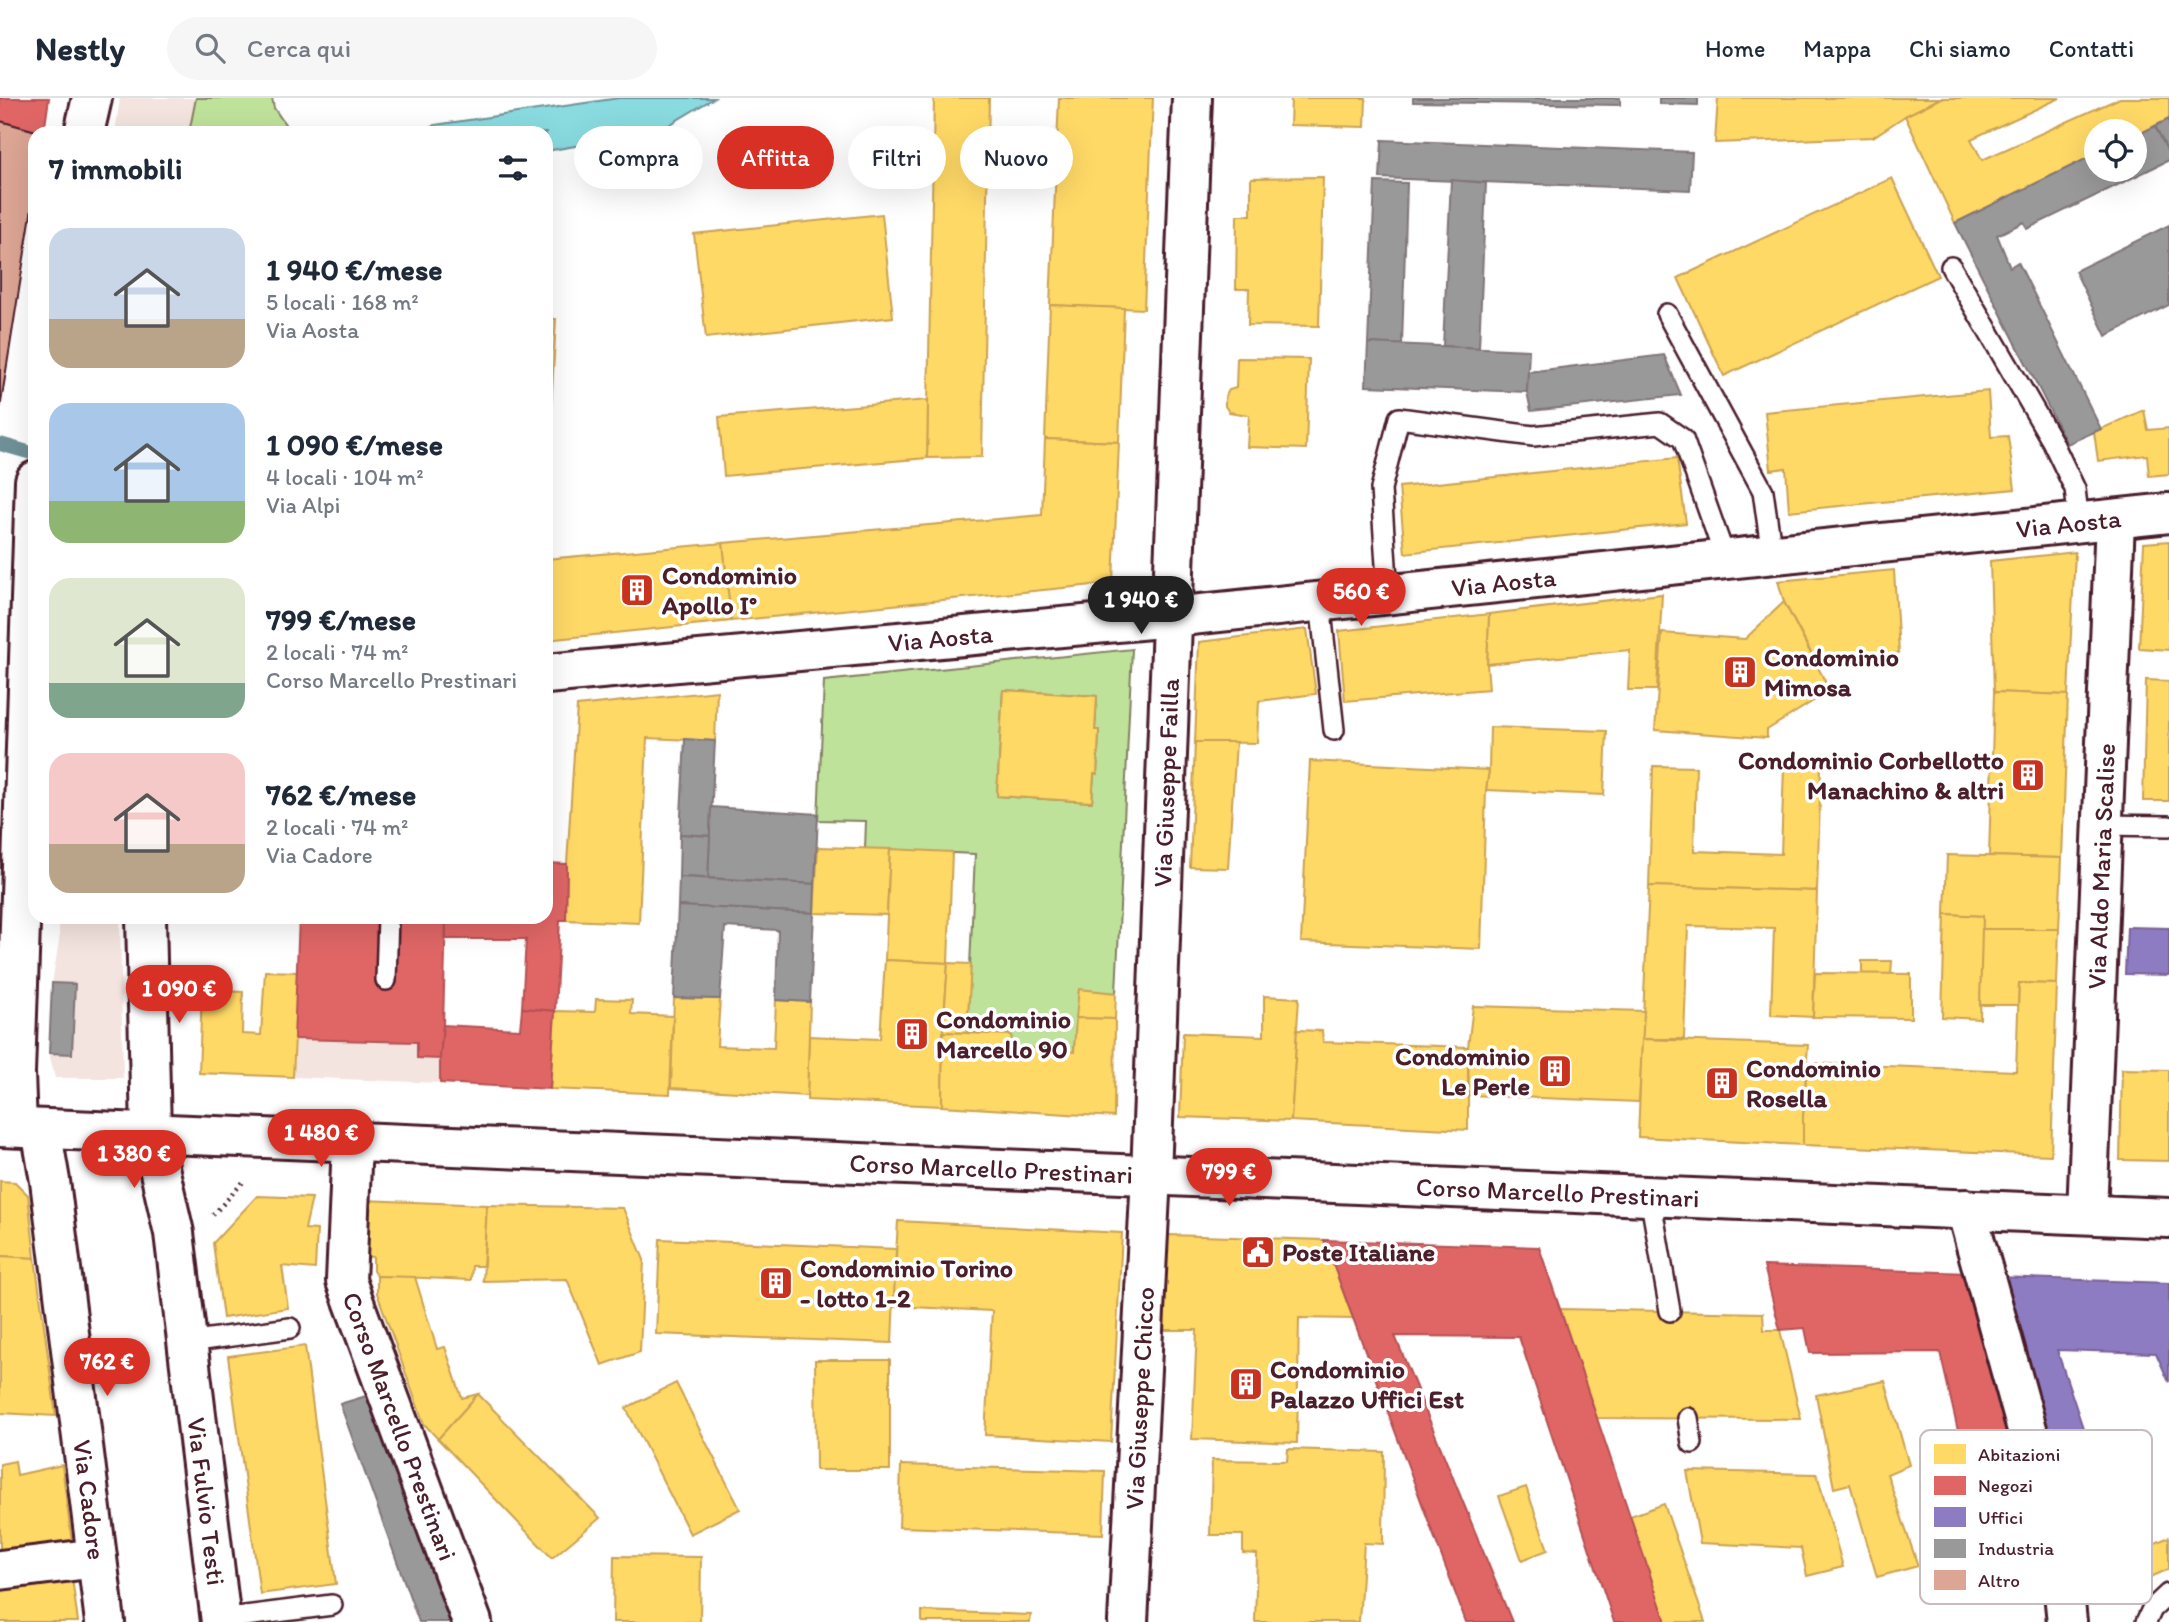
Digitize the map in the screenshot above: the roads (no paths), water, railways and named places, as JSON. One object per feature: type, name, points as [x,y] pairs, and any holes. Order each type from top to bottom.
[{"type":"street","points":[[86,126],[92,98]]},
{"type":"street","name":"Via Giuseppe Failla","points":[[1151,1175],[1192,98]]},
{"type":"street","name":"Via Aosta","points":[[553,673],[1172,617],[2169,513]]},
{"type":"street","name":"Via Aldo Maria Scalise","points":[[2087,1214],[2103,825],[2097,521]]},
{"type":"street","name":"Via Cadore","points":[[28,690],[15,1073],[19,1128],[50,1181],[105,1622]]},
{"type":"street","name":"Via Fulvio Testi","points":[[146,924],[151,1133],[174,1233],[221,1621]]},
{"type":"street","name":"Corso Marcello Prestinari","points":[[19,1128],[2169,1218]]},
{"type":"street","name":"Corso Marcello Prestinari","points":[[352,1142],[346,1281],[472,1622]]},
{"type":"street","name":"Via Giuseppe Chicco","points":[[1128,1622],[1151,1175]]},
{"type":"street","points":[[1966,1209],[2027,1430]]},
{"type":"street","points":[[0,1570],[97,1559]]},
{"type":"street","points":[[2065,1604],[2067,1622]]},
{"type":"lane","points":[[1951,267],[2052,441],[2075,489],[2097,521]]},
{"type":"lane","points":[[1667,314],[1763,491],[1772,555]]},
{"type":"lane","points":[[1388,595],[1381,489],[1399,418],[1533,436],[1660,423],[1683,439],[1726,560]]},
{"type":"lane","points":[[1320,602],[1334,730]]},
{"type":"lane","points":[[2103,825],[2169,826]]},
{"type":"lane","points":[[386,980],[387,924]]},
{"type":"lane","points":[[1650,1196],[1670,1311]]},
{"type":"lane","points":[[188,1342],[290,1328]]},
{"type":"lane","points":[[1688,1418],[1692,1443]]},
{"type":"lane","points":[[2146,1622],[2152,1609],[2168,1594]]},
{"type":"lane","points":[[221,1621],[332,1605]]},
{"type":"lane","points":[[2152,1622],[2169,1616]]},
{"type":"water","points":[[619,98],[714,98],[667,126],[574,126],[574,146],[553,150],[553,126],[433,126]]},
{"type":"waterway","points":[[0,444],[28,452]]},
{"type":"place","name":"Condominio Apollo I°","points":[[637,590]]},
{"type":"place","name":"Condominio Mimosa","points":[[1740,672]]},
{"type":"place","name":"Condominio Corbellotto Manachino & altri","points":[[2028,775]]},
{"type":"place","name":"Condominio Marcello 90","points":[[912,1034]]},
{"type":"place","name":"Condominio Le Perle","points":[[1555,1071]]},
{"type":"place","name":"Condominio Rosella","points":[[1722,1083]]},
{"type":"place","name":"Poste Italiane","points":[[1258,1252]]},
{"type":"place","name":"Condominio Torino - lotto 1-2","points":[[776,1283]]},
{"type":"place","name":"Condominio Palazzo Uffici Est","points":[[1246,1384]]}]
